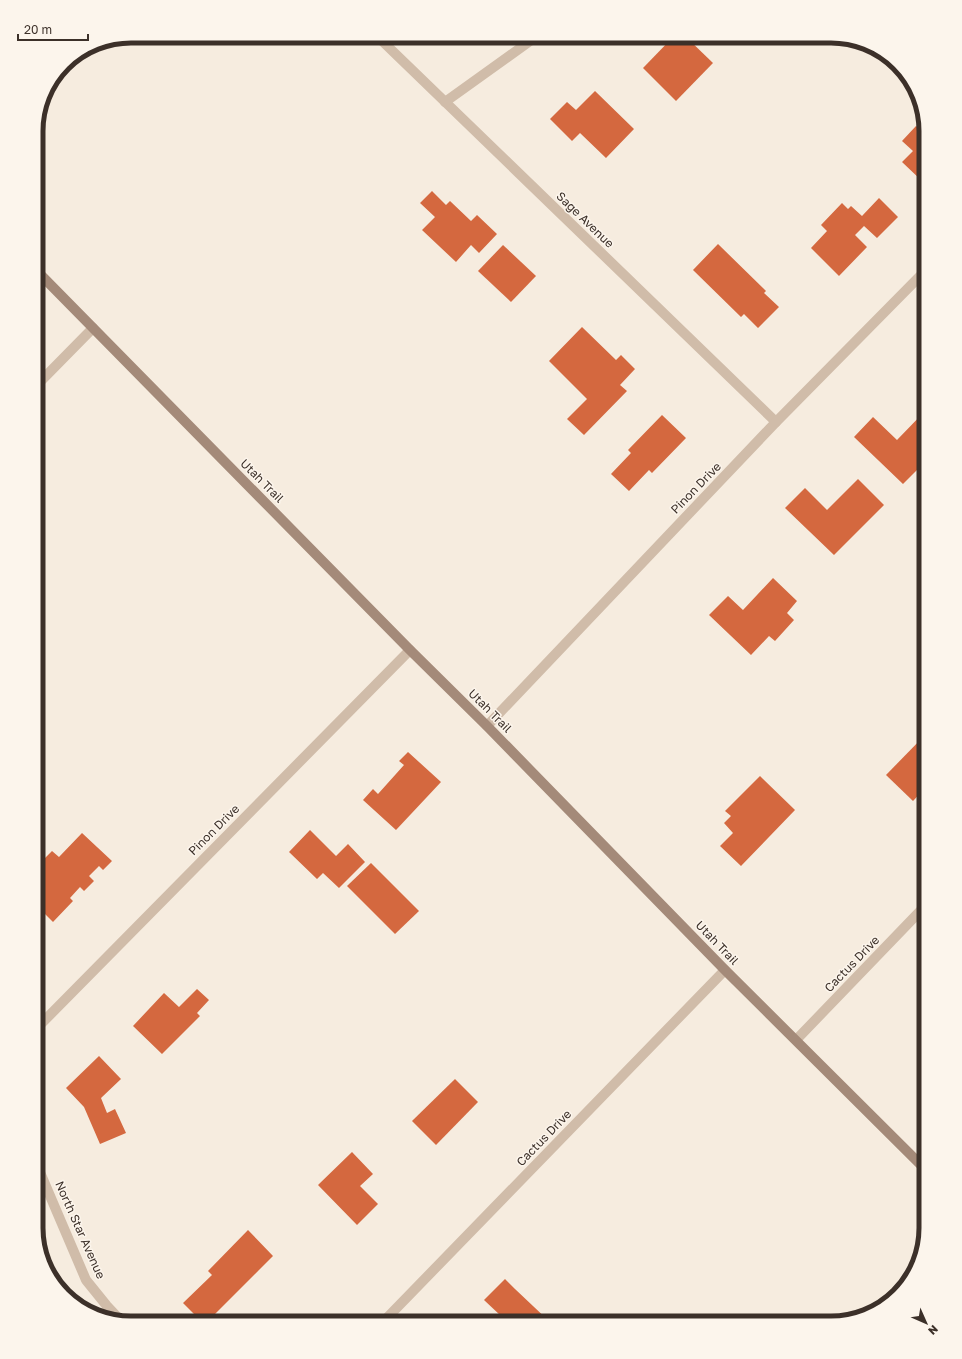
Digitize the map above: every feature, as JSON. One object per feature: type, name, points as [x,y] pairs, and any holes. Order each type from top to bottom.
[{"type":"main road","name":"Utah Trail","points":[[43,277],[410,650],[487,726],[725,970],[919,1163]]},
{"type":"street","name":"Sage Avenue","points":[[384,43],[776,422]]},
{"type":"street","points":[[445,102],[527,43]]},
{"type":"street","name":"Pinon Drive","points":[[487,726],[776,422],[919,277]]},
{"type":"street","points":[[43,379],[93,328]]},
{"type":"street","name":"Pinon Drive","points":[[43,1022],[410,650]]},
{"type":"street","name":"Cactus Drive","points":[[796,1040],[919,912]]},
{"type":"street","name":"Cactus Drive","points":[[389,1316],[725,970]]},
{"type":"street","name":"North Star Avenue","points":[[43,1179],[86,1280],[115,1314]]},
{"type":"building","points":[[667,43],[692,43],[713,63],[676,101],[643,68]]},
{"type":"building","points":[[595,91],[634,129],[606,158],[580,133],[572,141],[550,119],[567,102],[576,110]]},
{"type":"building","points":[[916,126],[919,128],[919,178],[902,162],[913,151],[902,141]]},
{"type":"building","points":[[432,191],[446,205],[450,201],[471,221],[477,215],[497,234],[479,253],[471,245],[456,262],[422,230],[435,217],[420,203]]},
{"type":"building","points":[[879,198],[898,217],[877,238],[864,226],[855,235],[867,247],[839,276],[811,248],[827,231],[821,225],[842,203],[848,209],[851,206],[862,216]]},
{"type":"building","points":[[718,244],[766,291],[764,293],[779,307],[758,328],[744,314],[741,317],[693,270]]},
{"type":"building","points":[[503,245],[536,276],[511,302],[478,271]]},
{"type":"building","points":[[582,327],[616,360],[621,355],[635,369],[620,385],[627,391],[584,435],[567,419],[587,399],[549,361]]},
{"type":"building","points":[[662,415],[686,438],[652,473],[649,470],[629,491],[611,474],[631,453],[628,450]]},
{"type":"building","points":[[873,417],[897,440],[919,417],[919,468],[903,484],[854,437]]},
{"type":"building","points":[[858,479],[884,505],[834,555],[785,508],[805,488],[827,510]]},
{"type":"building","points":[[773,578],[797,601],[787,613],[794,620],[775,641],[769,636],[751,655],[709,615],[728,596],[743,610]]},
{"type":"building","points":[[919,741],[919,795],[913,801],[886,775]]},
{"type":"building","points":[[408,752],[441,782],[396,830],[363,800],[373,789],[378,794],[404,765],[399,761]]},
{"type":"building","points":[[760,776],[795,810],[741,866],[720,846],[733,833],[724,823],[731,816],[725,811]]},
{"type":"building","points":[[310,830],[336,856],[348,844],[365,862],[339,888],[323,873],[317,879],[289,852]]},
{"type":"building","points":[[82,833],[112,861],[103,870],[99,866],[89,876],[94,881],[84,891],[80,887],[70,898],[73,901],[53,922],[43,912],[43,872],[45,870],[43,868],[43,860],[52,851],[59,857]]},
{"type":"building","points":[[371,863],[419,911],[395,934],[347,886]]},
{"type":"building","points":[[197,989],[209,1000],[197,1013],[200,1016],[162,1054],[133,1026],[164,993],[179,1007]]},
{"type":"building","points":[[99,1056],[121,1079],[101,1098],[107,1113],[115,1109],[126,1133],[100,1144],[84,1107],[66,1088]]},
{"type":"building","points":[[455,1079],[478,1102],[436,1145],[412,1121]]},
{"type":"building","points":[[352,1152],[373,1174],[360,1186],[378,1204],[357,1225],[318,1185]]},
{"type":"building","points":[[248,1230],[273,1256],[213,1316],[196,1316],[183,1303],[212,1275],[208,1271]]},
{"type":"building","points":[[505,1279],[544,1316],[501,1316],[484,1300]]}]
